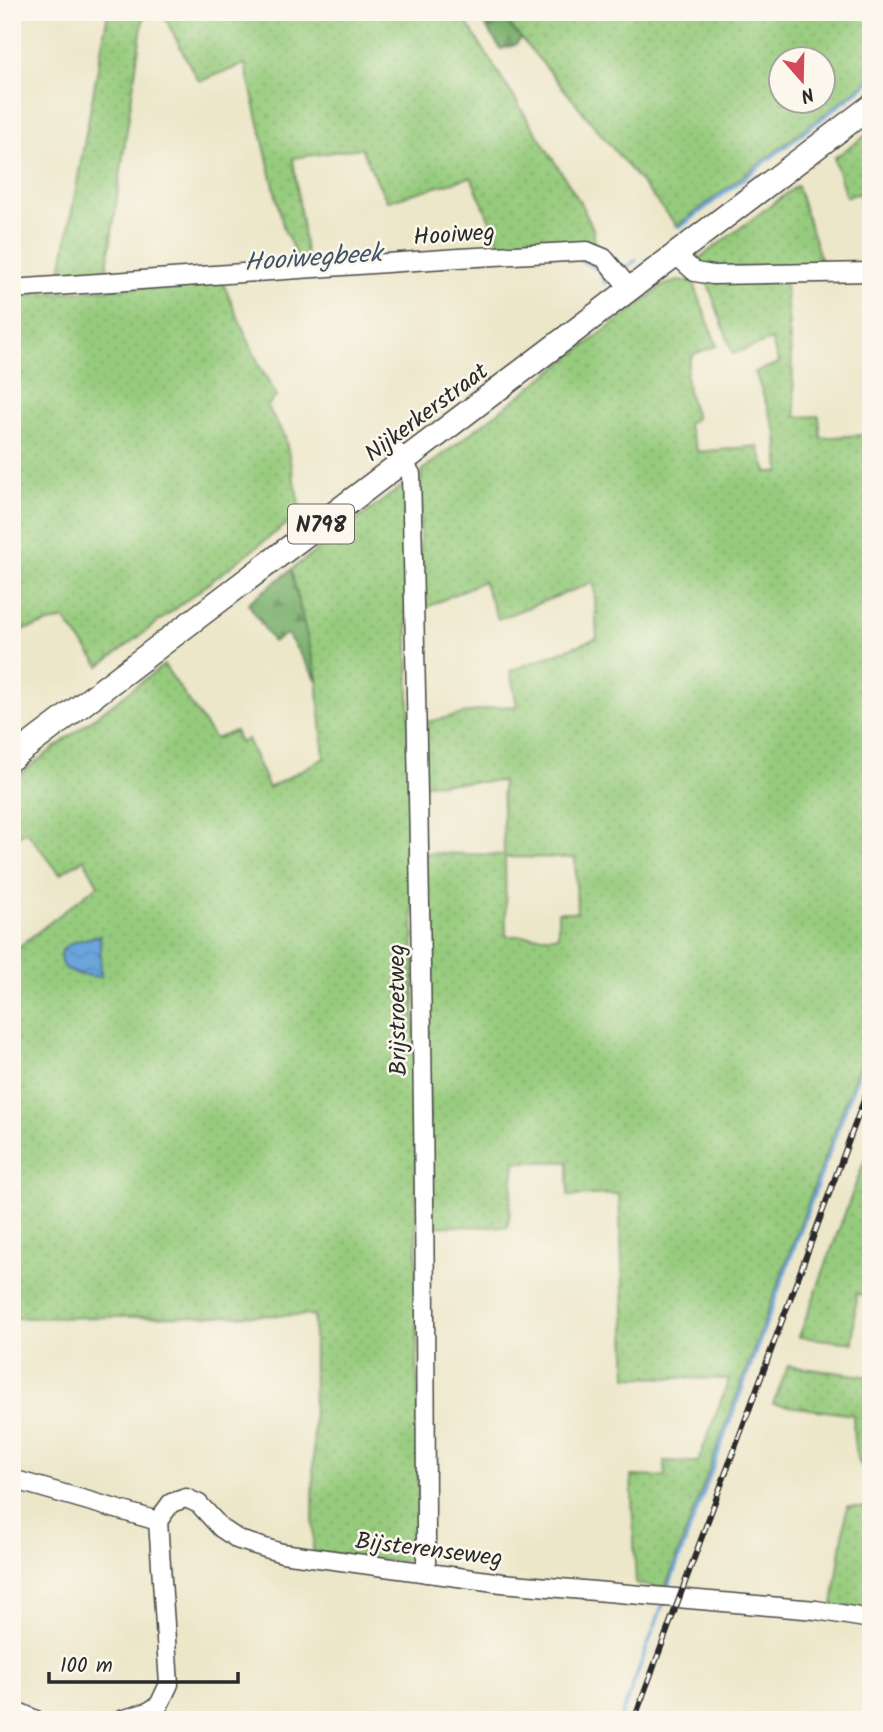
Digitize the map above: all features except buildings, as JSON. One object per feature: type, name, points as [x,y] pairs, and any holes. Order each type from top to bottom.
[{"type":"main road","name":"Nijkerkerstraat","points":[[12,758],[400,456],[631,290],[871,106]]},
{"type":"street","name":"Hooiweg","points":[[12,289],[587,251],[604,258],[631,290]]},
{"type":"street","points":[[676,254],[695,272],[713,275],[871,272]]},
{"type":"street","name":"Brijstroetweg","points":[[400,456],[411,474],[420,829],[426,1237],[426,1573]]},
{"type":"street","points":[[12,1479],[158,1521],[169,1684],[151,1716],[121,1720]]},
{"type":"street","name":"Bijsterenseweg","points":[[158,1521],[171,1503],[193,1500],[229,1535],[247,1544],[282,1553],[502,1583],[816,1610],[871,1619]]},
{"type":"street","points":[[13,1712],[36,1720]]},
{"type":"green space","points":[[108,12],[144,12],[106,274],[60,277]]},
{"type":"green space","points":[[162,12],[460,12],[580,202],[593,229],[595,245],[501,246],[471,177],[387,201],[361,148],[293,158],[307,260],[300,261],[284,230],[245,64],[200,81]]},
{"type":"green space","points":[[476,12],[498,12],[521,38],[515,45],[501,49]]},
{"type":"green space","points":[[498,12],[871,12],[871,79],[838,104],[838,46],[768,46],[768,116],[822,116],[677,226]]},
{"type":"green space","points":[[871,132],[871,198],[861,201],[859,193],[846,197],[834,158]]},
{"type":"green space","points":[[797,186],[823,266],[710,268],[699,264],[697,260]]},
{"type":"green space","points":[[785,280],[796,417],[819,416],[821,438],[871,434],[871,1033],[665,1589],[636,1584],[631,1476],[665,1477],[664,1461],[698,1462],[729,1379],[627,1377],[619,1194],[568,1196],[568,1162],[515,1162],[508,1227],[431,1226],[425,853],[504,855],[502,781],[423,784],[422,723],[495,707],[517,706],[510,671],[597,638],[594,582],[498,619],[483,581],[419,611],[421,475],[424,469],[663,286],[677,281],[693,281],[717,346],[694,354],[687,369],[687,385],[696,418],[687,424],[698,452],[758,446],[767,472],[780,472],[777,434],[755,372],[779,363],[771,340],[733,354],[707,281]],"holes":[[[505,857],[575,858],[577,912],[558,912],[558,936],[506,936]]]},
{"type":"green space","points":[[222,281],[259,365],[277,396],[267,406],[285,437],[301,513],[100,666],[64,619],[12,633],[12,296]]},
{"type":"green space","points":[[405,484],[414,968],[419,1551],[403,1562],[313,1552],[314,1315],[12,1318],[12,952],[98,885],[84,859],[60,874],[26,831],[12,840],[12,780],[164,665],[215,739],[235,731],[240,743],[247,739],[269,788],[324,758],[317,677],[291,570]]},
{"type":"green space","points":[[291,570],[318,682],[287,634],[273,642],[248,603]]},
{"type":"green space","points":[[871,1143],[870,1296],[856,1294],[853,1343],[799,1337]]},
{"type":"green space","points":[[788,1366],[871,1377],[871,1476],[857,1457],[853,1415],[773,1404]]},
{"type":"green space","points":[[847,1506],[871,1508],[871,1611],[833,1605]]},
{"type":"water","points":[[100,935],[101,977],[81,975],[64,967],[61,962],[62,950],[75,942]]},
{"type":"waterway","name":"Hooiwegbeek","points":[[680,227],[871,81]]},
{"type":"waterway","name":"Hooiwegbeek","points":[[580,260],[600,270],[605,283]]},
{"type":"waterway","name":"Hooiwegbeek","points":[[627,267],[636,260]]},
{"type":"waterway","points":[[669,1586],[871,1040]]},
{"type":"waterway","points":[[620,1720],[663,1604]]},
{"type":"railway","points":[[634,1720],[871,1081]]}]
